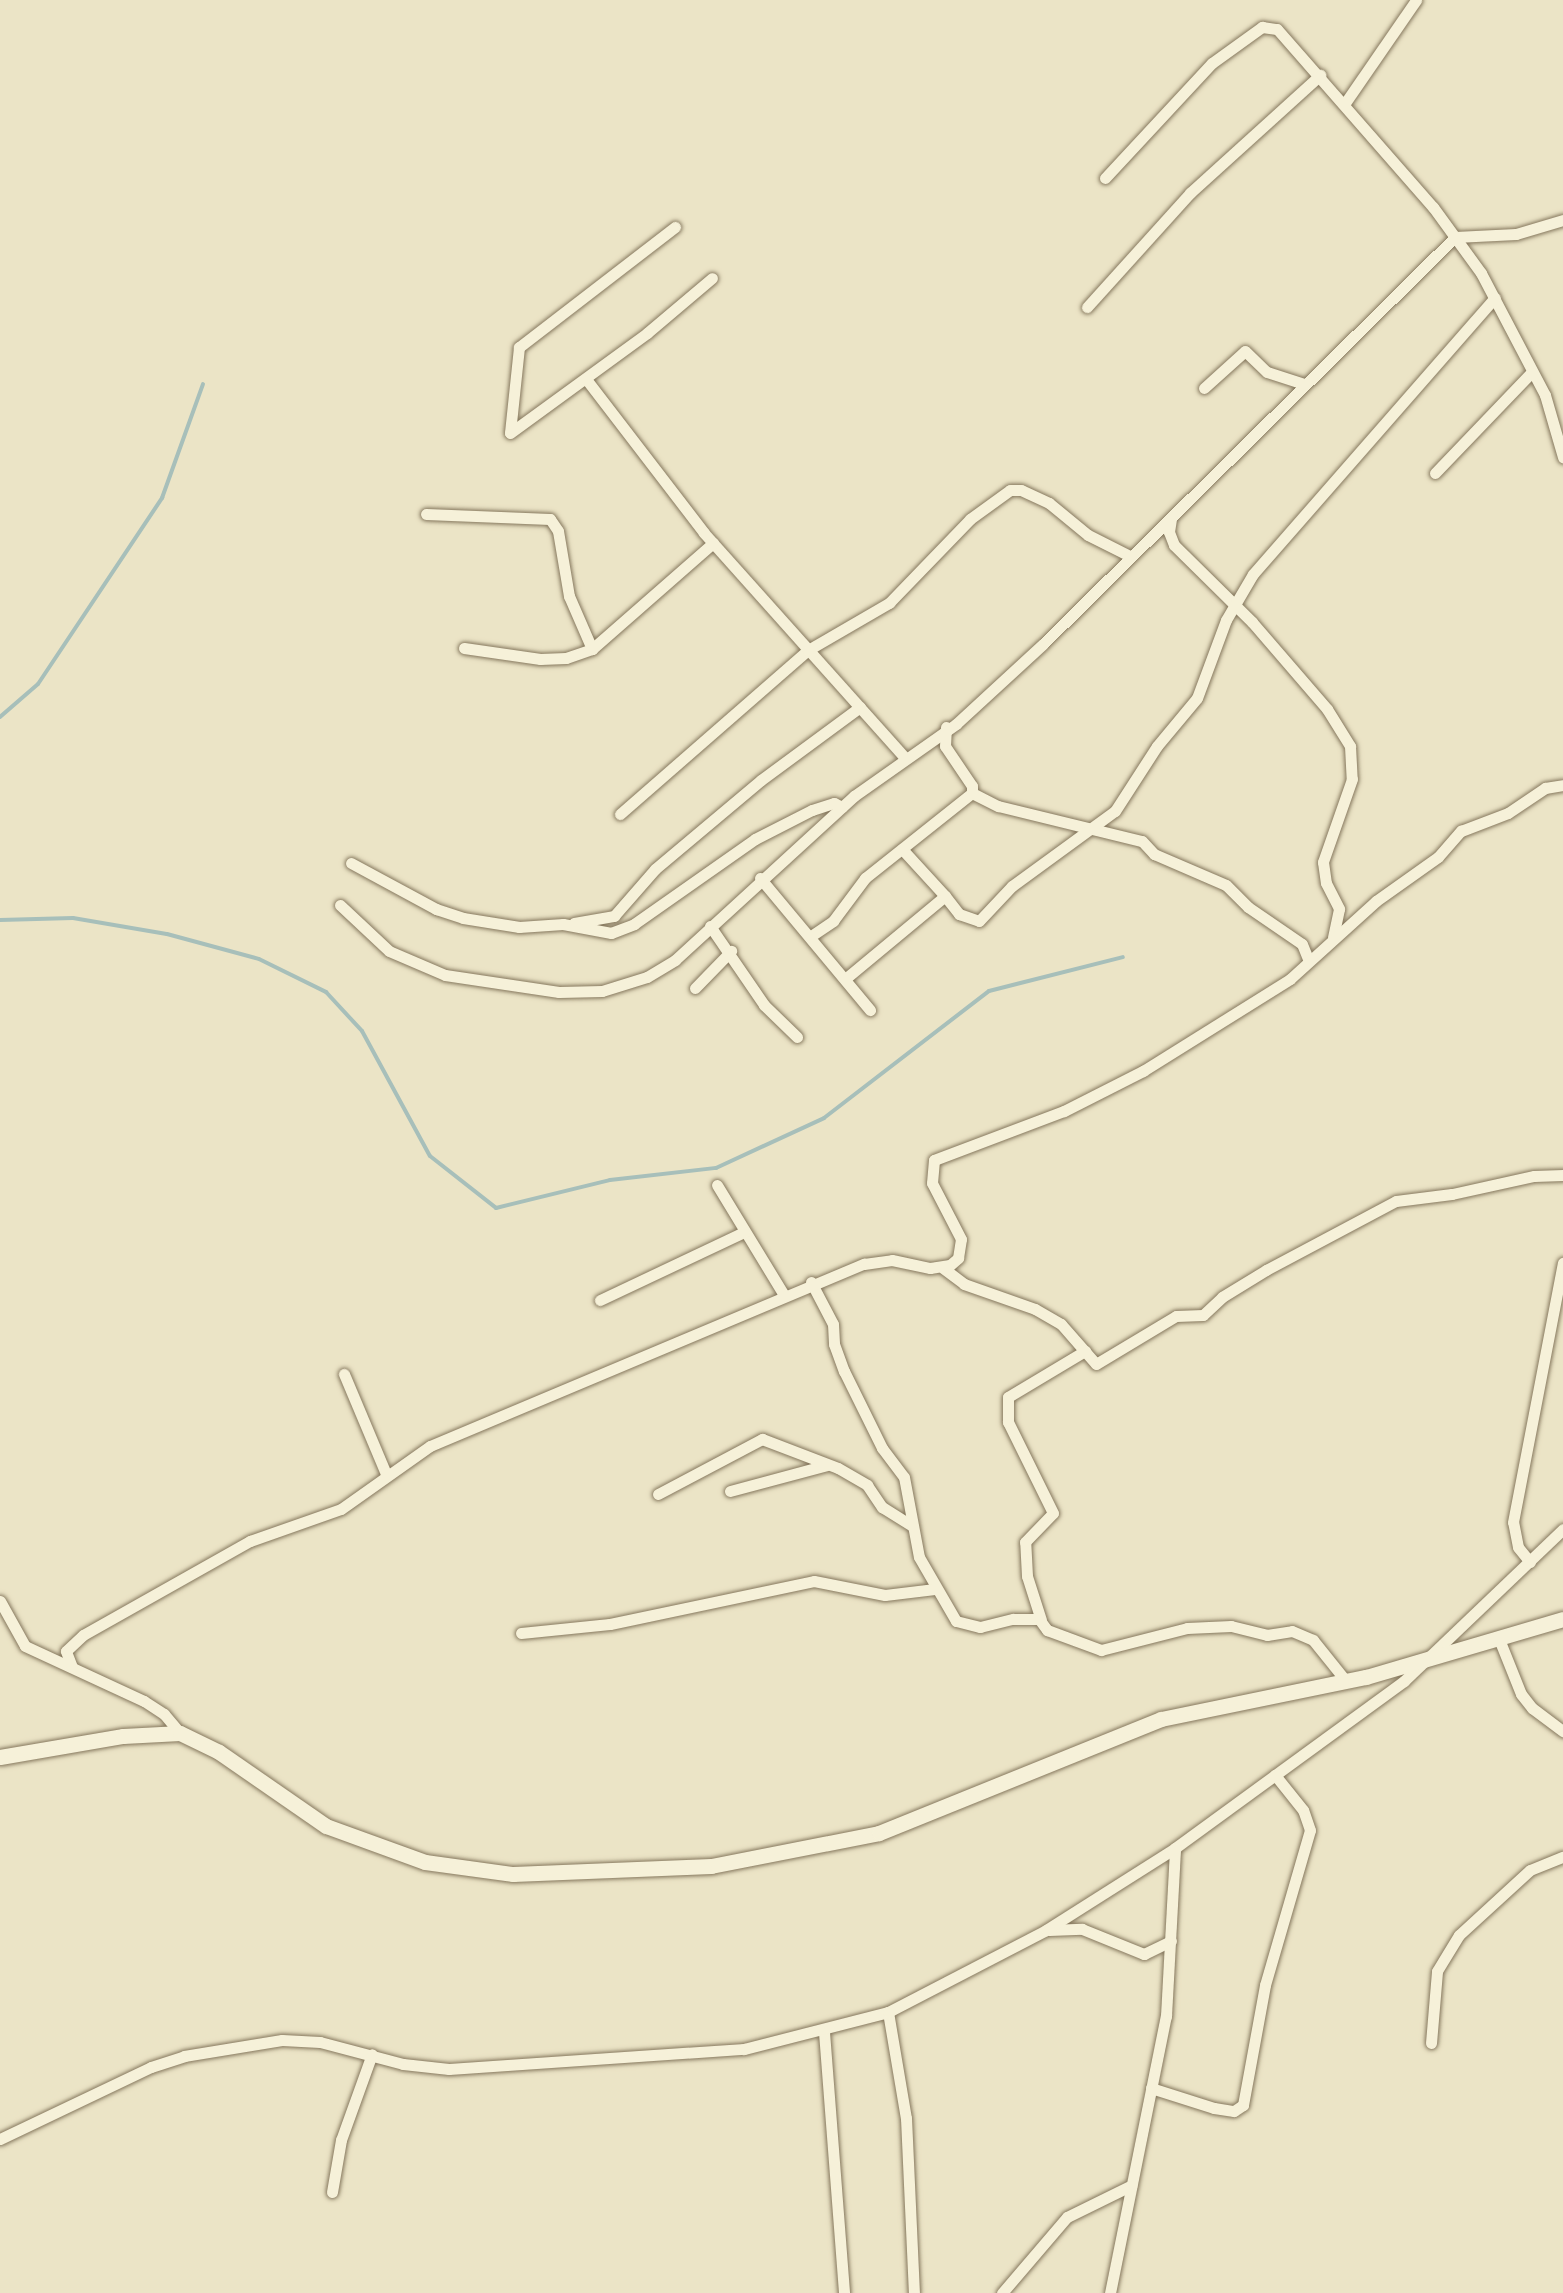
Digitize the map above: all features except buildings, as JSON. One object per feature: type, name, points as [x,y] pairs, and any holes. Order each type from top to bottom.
[{"type":"street","points":[[1345,103],[1416,0]]},
{"type":"street","points":[[1105,178],[1212,63],[1262,27],[1277,29],[1345,103],[1455,237],[1496,298],[1548,403],[1563,456]]},
{"type":"street","points":[[1087,308],[1190,194],[1320,75]]},
{"type":"street","points":[[340,905],[404,960],[474,982],[559,992],[602,991],[646,976],[674,960],[842,807],[946,727],[956,724],[1043,644],[1455,237],[1516,234],[1563,220]]},
{"type":"street","points":[[675,228],[526,338],[516,354],[508,431],[514,433],[586,380],[712,278]]},
{"type":"street","points":[[902,849],[960,914],[979,921],[1012,886],[1115,811],[1157,746],[1188,714],[1233,604],[1280,540],[1496,298]]},
{"type":"street","points":[[1204,388],[1244,352],[1267,372],[1304,384]]},
{"type":"street","points":[[1435,474],[1531,373]]},
{"type":"street","points":[[586,380],[713,543],[905,758]]},
{"type":"street","points":[[620,814],[808,650],[890,603],[946,541],[993,499],[1010,490],[1021,490],[1049,502],[1088,534],[1130,556]]},
{"type":"street","points":[[426,514],[550,519],[558,531],[568,596],[592,649]]},
{"type":"street","points":[[1172,517],[1170,539],[1327,709],[1350,746],[1352,778],[1323,862],[1326,883],[1339,909],[1333,937]]},
{"type":"street","points":[[464,648],[540,659],[566,658],[592,649],[713,543]]},
{"type":"street","points":[[350,862],[436,909],[463,918],[519,927],[614,916],[655,869],[761,780],[860,707]]},
{"type":"street","points":[[946,727],[945,746],[972,786],[972,793]]},
{"type":"street","points":[[943,1268],[958,1258],[960,1239],[932,1183],[934,1160],[1064,1111],[1131,1077],[1290,979],[1333,937],[1438,856],[1461,831],[1508,813],[1545,788],[1563,785]]},
{"type":"street","points":[[972,793],[998,806],[1142,841],[1154,854],[1226,885],[1248,907],[1302,944],[1309,962]]},
{"type":"street","points":[[811,936],[839,914],[848,895],[865,878],[972,793]]},
{"type":"street","points":[[563,924],[611,933],[634,924],[755,839],[812,810],[834,804],[842,807]]},
{"type":"street","points":[[760,878],[870,1010]]},
{"type":"street","points":[[845,979],[945,896]]},
{"type":"street","points":[[710,926],[764,1006],[797,1037]]},
{"type":"street","points":[[695,988],[731,952]]},
{"type":"street","points":[[72,1667],[66,1650],[83,1635],[250,1541],[341,1510],[430,1446],[812,1282],[884,1261],[943,1268],[964,1284],[1061,1324],[1096,1364],[1176,1316],[1204,1315],[1222,1296],[1396,1200],[1474,1190],[1534,1176],[1563,1175]]},
{"type":"street","points":[[717,1185],[784,1295]]},
{"type":"street","points":[[600,1300],[744,1232]]},
{"type":"street","points":[[1530,1562],[1518,1547],[1513,1522],[1563,1263]]},
{"type":"street","points":[[812,1282],[833,1324],[844,1370],[877,1439],[904,1477],[919,1557],[956,1621],[968,1626],[1041,1620]]},
{"type":"street","points":[[1085,1351],[1008,1397],[1008,1422],[1053,1513],[1025,1542],[1026,1576],[1046,1630],[1101,1650],[1187,1628],[1231,1626],[1266,1636],[1292,1631],[1314,1640],[1346,1682]]},
{"type":"street","points":[[344,1374],[386,1474]]},
{"type":"street","points":[[658,1494],[762,1439],[829,1464],[867,1485],[882,1507],[912,1526]]},
{"type":"street","points":[[730,1491],[829,1464]]},
{"type":"street","points":[[0,2139],[124,2077],[184,2056],[282,2040],[320,2042],[424,2068],[450,2068],[744,2049],[824,2032],[888,2012],[1046,1930],[1176,1848],[1429,1660],[1563,1529]]},
{"type":"street","points":[[520,1633],[610,1624],[814,1582],[885,1594],[935,1589]]},
{"type":"street","points":[[0,1601],[25,1646],[153,1707],[180,1733],[219,1752],[302,1814],[348,1837],[468,1871],[563,1874],[710,1866],[851,1840],[976,1797],[1160,1720],[1366,1677],[1563,1619]]},
{"type":"street","points":[[1499,1639],[1521,1694],[1532,1708],[1563,1730]]},
{"type":"street","points":[[0,1757],[123,1736],[180,1733]]},
{"type":"street","points":[[1152,2088],[1214,2108],[1234,2111],[1243,2104],[1265,1985],[1310,1830],[1303,1810],[1274,1774]]},
{"type":"street","points":[[1110,2293],[1166,2016],[1176,1848]]},
{"type":"street","points":[[1431,2043],[1438,1970],[1458,1935],[1530,1870],[1563,1857]]},
{"type":"street","points":[[1046,1930],[1082,1928],[1144,1954],[1172,1942]]},
{"type":"street","points":[[888,2012],[906,2118],[914,2293]]},
{"type":"street","points":[[824,2032],[844,2293]]},
{"type":"street","points":[[332,2192],[341,2140],[372,2054]]},
{"type":"street","points":[[1002,2293],[1067,2217],[1132,2186]]},
{"type":"waterway","points":[[0,717],[38,684],[162,498],[203,384]]},
{"type":"waterway","points":[[0,920],[73,918],[167,934],[259,959],[326,992],[362,1031],[430,1156],[496,1208],[610,1180],[716,1168],[824,1118],[989,991],[1123,957]]}]
